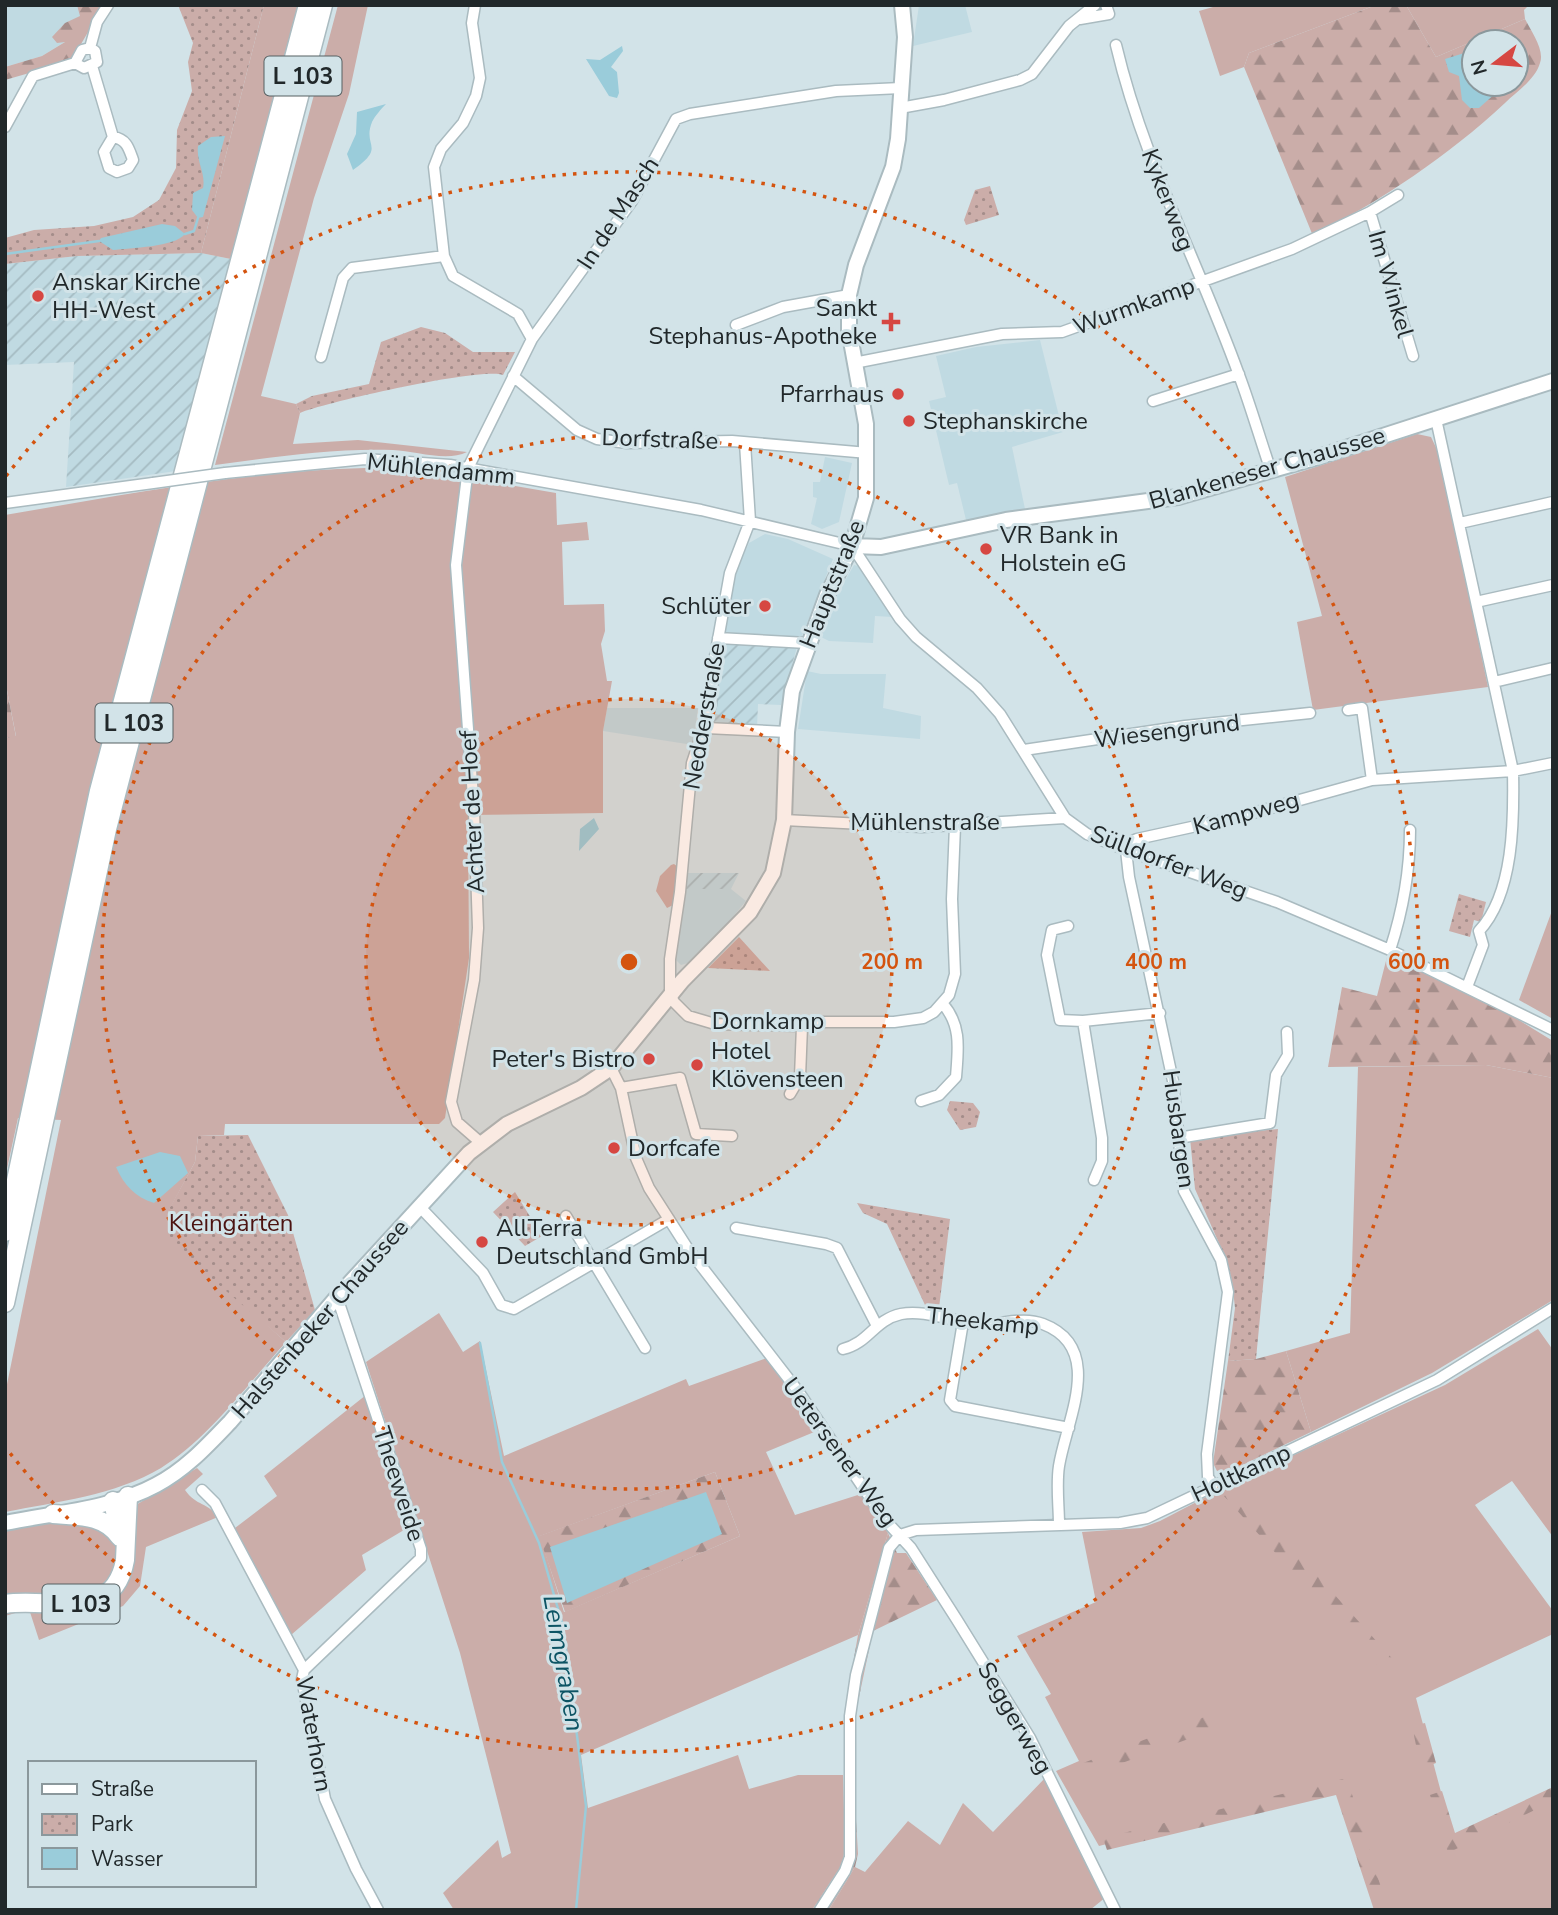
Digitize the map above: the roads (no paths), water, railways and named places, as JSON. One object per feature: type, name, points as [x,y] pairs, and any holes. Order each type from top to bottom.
[{"type":"highway","name":"L 103","points":[[5,1232],[99,791],[308,5]]},
{"type":"highway","name":"L 103","points":[[5,1303],[107,829],[323,5]]},
{"type":"highway","name":"L 103","points":[[121,1498],[120,1537],[125,1560]]},
{"type":"highway","name":"L 103","points":[[8,1602],[93,1602],[116,1585],[125,1560],[121,1498]]},
{"type":"highway","points":[[52,1514],[102,1520],[114,1527],[120,1537]]},
{"type":"main road","name":"Hauptstraße","points":[[611,1068],[670,994],[750,912],[773,873],[784,820],[787,732],[792,691],[807,643],[852,546],[866,498],[867,453],[849,330],[849,295],[856,265],[891,175],[900,108],[905,37],[902,5]]},
{"type":"main road","name":"Blankeneser Chaussee","points":[[852,546],[881,547],[1006,520],[1160,501],[1271,471],[1553,381]]},
{"type":"main road","name":"Halstenbeker Chaussee","points":[[5,1523],[121,1498],[155,1486],[205,1448],[419,1206],[481,1143],[518,1118],[574,1092],[611,1068]]},
{"type":"street","points":[[90,48],[97,22],[107,5]]},
{"type":"street","points":[[475,5],[472,23],[480,67],[479,84],[463,124],[441,149],[433,167],[444,256],[453,276],[518,314],[532,339]]},
{"type":"street","points":[[900,108],[944,100],[1020,80],[1032,74],[1069,26],[1095,5]]},
{"type":"street","points":[[1079,19],[1109,14],[1106,5]]},
{"type":"street","name":"Kykerweg","points":[[1116,45],[1140,129],[1239,374],[1271,471]]},
{"type":"street","points":[[5,127],[33,76],[75,63],[82,50],[90,48]]},
{"type":"street","points":[[75,63],[84,68],[92,66],[97,58],[90,48]]},
{"type":"street","points":[[92,66],[114,137]]},
{"type":"street","name":"In de Masch","points":[[468,468],[532,339],[632,201],[676,119],[690,114],[836,91],[901,88]]},
{"type":"street","name":"Wurmkamp","points":[[854,363],[1002,334],[1062,332],[1292,249],[1370,212],[1398,195]]},
{"type":"street","name":"Im Winkel","points":[[1370,212],[1413,356]]},
{"type":"street","points":[[321,357],[343,278],[352,268],[444,256]]},
{"type":"street","points":[[736,325],[783,307],[849,295]]},
{"type":"street","points":[[1153,401],[1239,374]]},
{"type":"street","name":"Dorfstraße","points":[[513,376],[577,430],[590,437],[620,442],[745,443],[867,453]]},
{"type":"street","points":[[1436,419],[1513,771],[1514,822],[1504,878],[1493,917],[1479,931],[1483,945],[1467,986]]},
{"type":"street","name":"Nedderstraße","points":[[670,994],[670,959],[680,892],[692,763],[706,728],[730,573],[750,521],[745,443]]},
{"type":"street","name":"Mühlendamm","points":[[5,503],[225,473],[365,458],[468,468],[750,521],[852,546]]},
{"type":"street","name":"Achter de Hoef","points":[[468,468],[456,565],[474,811],[478,928],[474,980],[451,1102],[457,1122],[481,1143]]},
{"type":"street","points":[[1460,523],[1553,502]]},
{"type":"street","name":"Sülldorfer Weg","points":[[852,546],[900,619],[916,637],[977,688],[1000,714],[1065,818],[1087,834],[1277,902],[1390,950],[1553,1030]]},
{"type":"street","points":[[1476,602],[1553,585]]},
{"type":"street","points":[[718,638],[807,643]]},
{"type":"street","points":[[1494,682],[1553,668]]},
{"type":"street","points":[[1348,710],[1362,708],[1372,780]]},
{"type":"street","name":"Wiesengrund","points":[[1024,750],[1185,726],[1310,713]]},
{"type":"street","points":[[706,728],[787,732]]},
{"type":"street","name":"Kampweg","points":[[1123,849],[1137,839],[1242,816],[1372,780],[1513,771],[1553,764]]},
{"type":"street","name":"Mühlenstraße","points":[[784,820],[955,826],[1065,818]]},
{"type":"street","points":[[921,1101],[939,1095],[956,1077],[958,1032],[943,1004],[953,985],[956,961],[952,899],[955,826]]},
{"type":"street","points":[[1390,950],[1401,915],[1408,876],[1410,830]]},
{"type":"street","name":"Husbargen","points":[[1123,849],[1173,1081],[1184,1191],[1221,1261],[1228,1293],[1206,1466],[1213,1485]]},
{"type":"street","points":[[1068,926],[1052,930],[1047,955],[1060,1020],[1083,1021],[1160,1013]]},
{"type":"street","name":"Dornkamp","points":[[670,994],[681,1010],[696,1020],[715,1024],[802,1026],[817,1022],[910,1021],[923,1018],[943,1004]]},
{"type":"street","points":[[1083,1021],[1102,1138],[1102,1161],[1094,1181]]},
{"type":"street","points":[[790,1094],[800,1077],[802,1026]]},
{"type":"street","points":[[1178,1139],[1270,1123],[1276,1075],[1288,1055],[1287,1032]]},
{"type":"street","name":"Uetersener Weg","points":[[611,1068],[621,1088],[636,1158],[668,1219],[719,1292],[798,1391],[885,1520],[900,1535],[889,1548],[856,1675],[850,1716],[850,1857],[845,1871],[820,1910]]},
{"type":"street","points":[[621,1088],[680,1078],[696,1134],[732,1136]]},
{"type":"street","points":[[419,1206],[483,1273],[497,1299],[507,1308],[520,1308],[668,1219]]},
{"type":"street","points":[[566,1216],[645,1348]]},
{"type":"street","points":[[736,1228],[837,1248],[876,1324]]},
{"type":"street","name":"Theeweide","points":[[304,1670],[421,1558],[421,1549],[337,1297]]},
{"type":"street","name":"Holtkamp","points":[[900,1535],[916,1530],[1134,1521],[1437,1380],[1553,1308]]},
{"type":"street","name":"Theekamp","points":[[844,1349],[862,1341],[876,1324],[905,1313],[980,1324],[1029,1321],[1043,1324],[1067,1340],[1074,1351],[1079,1373],[1058,1475],[1059,1525]]},
{"type":"street","points":[[963,1322],[950,1400],[955,1406],[1069,1428]]},
{"type":"street","name":"Waterhorn","points":[[202,1490],[215,1503],[304,1670],[302,1679],[325,1799],[356,1869],[378,1910]]},
{"type":"street","name":"Seggerweg","points":[[900,1535],[957,1620],[1030,1738],[1115,1910]]},
{"type":"water","points":[[622,46],[623,51],[611,67],[617,72],[617,98],[609,96],[586,59],[600,60]]},
{"type":"water","points":[[1460,54],[1460,84],[1459,76],[1449,72],[1445,59]]},
{"type":"water","points":[[1490,98],[1479,108],[1470,108],[1462,100]]},
{"type":"water","points":[[386,104],[372,122],[372,146],[369,156],[353,170],[347,154],[356,134],[357,112]]},
{"type":"water","points":[[225,136],[203,217],[198,218],[192,210],[193,193],[203,188],[204,183],[198,146],[211,137]]},
{"type":"water","points":[[162,224],[175,226],[185,234],[172,242],[113,250],[99,241],[101,238]]},
{"type":"water","points":[[594,818],[599,829],[579,851],[580,829]]},
{"type":"water","points":[[160,1152],[180,1156],[188,1173],[154,1203],[131,1190],[116,1167]]},
{"type":"water","points":[[706,1492],[722,1534],[567,1603],[550,1547]]},
{"type":"waterway","points":[[185,234],[194,231],[198,218]]},
{"type":"waterway","points":[[5,254],[99,241]]},
{"type":"waterway","name":"Leimgraben","points":[[480,1343],[502,1462],[539,1543],[563,1626],[586,1806],[576,1910]]},
{"type":"place","name":"Anskar Kirche HH-West","points":[[38,296]]},
{"type":"place","name":"Sankt Stephanus-Apotheke","points":[[891,322]]},
{"type":"place","name":"Pfarrhaus","points":[[898,394]]},
{"type":"place","name":"Stephanskirche","points":[[909,421]]},
{"type":"place","name":"VR Bank in Holstein eG","points":[[986,549]]},
{"type":"place","name":"Schlüter","points":[[765,606]]},
{"type":"place","name":"Peter's Bistro","points":[[649,1059]]},
{"type":"place","name":"Hotel Klövensteen","points":[[697,1065]]},
{"type":"place","name":"Dorfcafe","points":[[614,1148]]},
{"type":"place","name":"AllTerra Deutschland GmbH","points":[[482,1242]]},
{"type":"park label","name":"Kleingärten","points":[[231,1223]]}]
